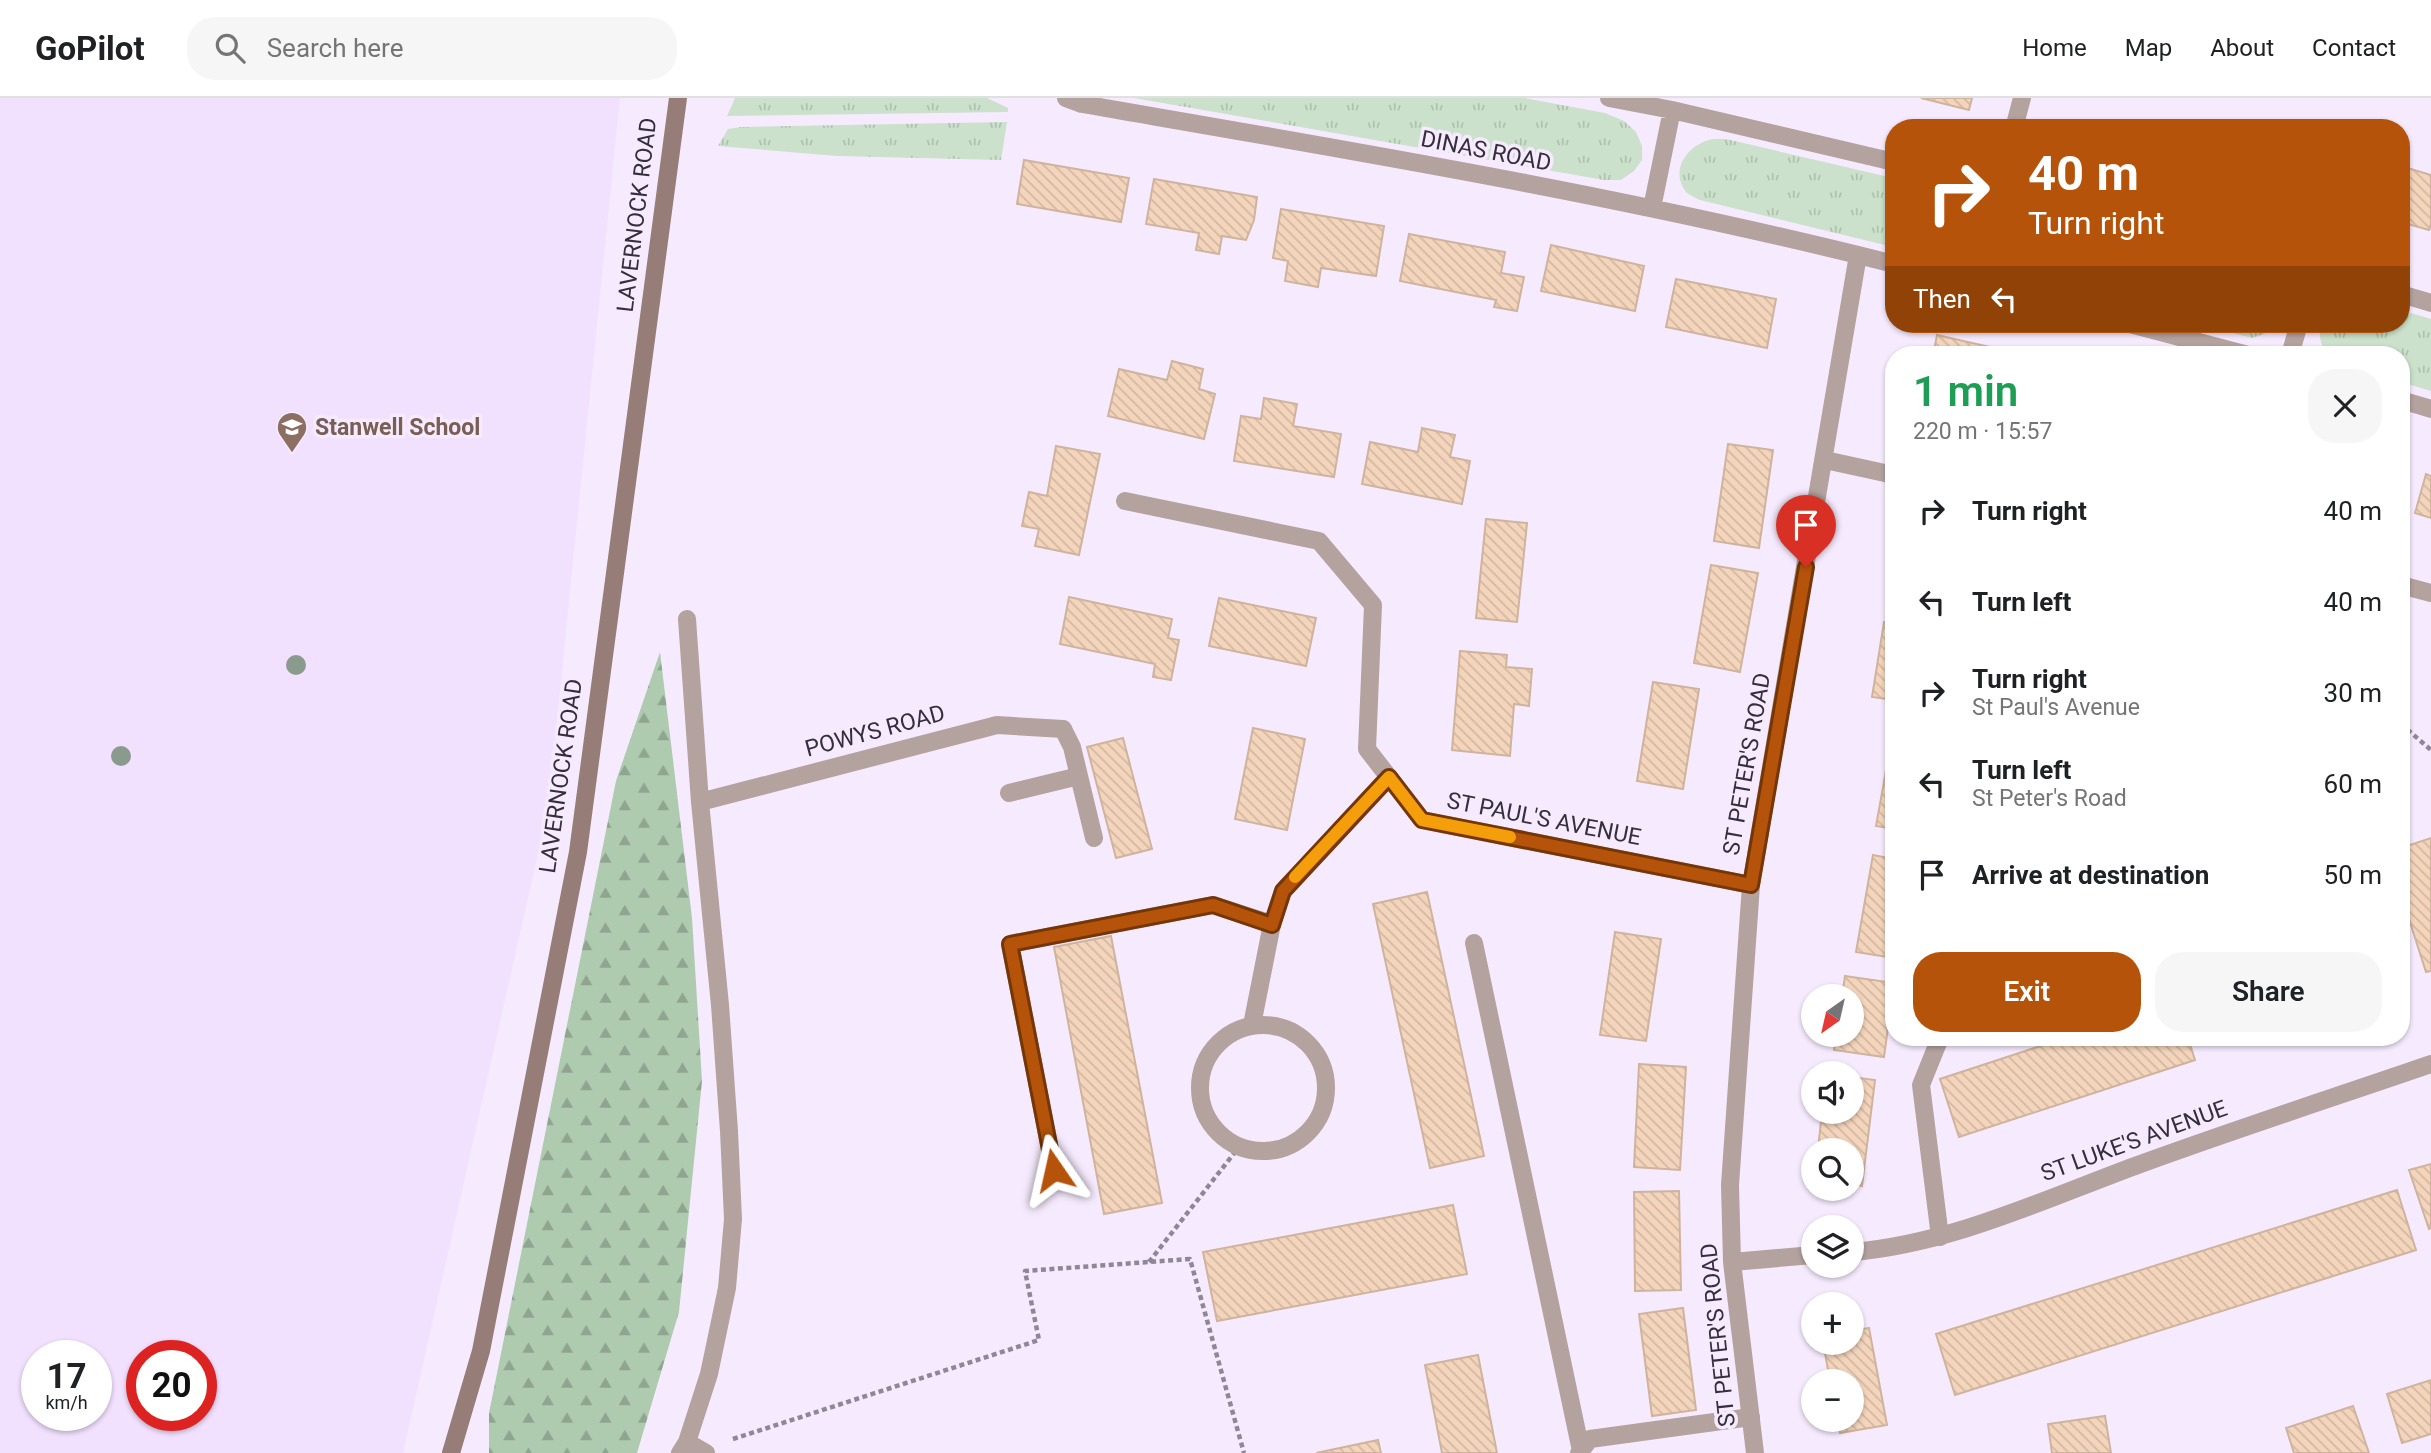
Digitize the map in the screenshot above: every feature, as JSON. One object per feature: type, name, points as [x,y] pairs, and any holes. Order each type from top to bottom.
[{"type":"main road","name":"LAVERNOCK ROAD","points":[[451,1453],[481,1351],[578,852],[678,98]]},
{"type":"street","name":"DINAS ROAD","points":[[1066,98],[1082,104],[1445,167],[1652,208],[1885,262]]},
{"type":"street","points":[[1609,98],[1885,160]]},
{"type":"street","points":[[2016,119],[2022,98]]},
{"type":"street","points":[[1652,208],[1672,110]]},
{"type":"street","name":"ST PETER'S ROAD","points":[[1755,1453],[1732,1262],[1730,1185],[1751,885],[1858,255]]},
{"type":"street","points":[[2410,297],[2431,303]]},
{"type":"street","points":[[2164,333],[2214,346]]},
{"type":"street","points":[[2410,403],[2431,409]]},
{"type":"street","points":[[1825,460],[1885,473]]},
{"type":"street","name":"ST PAUL'S AVENUE","points":[[1125,501],[1319,541],[1373,605],[1367,749],[1422,820],[1751,885]]},
{"type":"street","points":[[2410,587],[2431,593]]},
{"type":"street","points":[[687,619],[720,1005],[733,1219],[727,1288],[693,1450]]},
{"type":"street","name":"POWYS ROAD","points":[[701,802],[997,725],[1063,729],[1072,747],[1079,776]]},
{"type":"street","points":[[1009,793],[1079,776],[1094,838]]},
{"type":"street","points":[[1252,1025],[1272,925],[1283,891],[1389,777]]},
{"type":"street","points":[[1054,1170],[1010,944],[1213,905],[1272,925]]},
{"type":"street","points":[[1474,943],[1580,1452]]},
{"type":"street","points":[[1252,1025],[1273,1025],[1293,1032],[1310,1045],[1321,1063],[1326,1084],[1324,1105],[1315,1124],[1300,1140],[1281,1149],[1259,1152],[1239,1147],[1221,1136],[1208,1120],[1200,1101],[1200,1081],[1205,1061],[1216,1044],[1233,1032],[1252,1025]]},
{"type":"street","points":[[1937,1046],[1922,1085],[1940,1237]]},
{"type":"street","name":"ST LUKE'S AVENUE","points":[[1864,1251],[1890,1249],[1940,1237],[2167,1154],[2431,1064]]},
{"type":"street","points":[[1732,1262],[1801,1256]]},
{"type":"street","points":[[1580,1452],[1590,1439],[1751,1418]]},
{"type":"path","points":[[2410,732],[2431,750]]},
{"type":"path","points":[[1148,1263],[1239,1147]]},
{"type":"path","points":[[693,1450],[1039,1340],[1026,1271],[1190,1259],[1244,1453]]},
{"type":"shaded area","name":"Stanwell School","points":[[0,98],[620,98],[548,809],[403,1453],[0,1453]]},
{"type":"green space","points":[[735,98],[987,98],[1008,108],[1008,112],[727,116]]},
{"type":"green space","points":[[1134,98],[1524,98],[1605,113],[1624,121],[1636,132],[1642,146],[1642,160],[1634,171],[1621,180],[1604,180]]},
{"type":"green space","points":[[1007,122],[1001,160],[837,156],[718,146],[728,129],[741,127]]},
{"type":"green space","points":[[1726,139],[1885,176],[1885,245],[1700,200],[1691,195],[1681,183],[1681,166],[1690,151],[1705,141]]},
{"type":"green space","points":[[2410,313],[2431,319],[2431,391],[2410,385],[2410,346],[2323,346],[2320,333],[2410,333]]},
{"type":"green space","points":[[2233,333],[2265,333],[2252,338]]},
{"type":"green space","points":[[660,652],[692,918],[702,1081],[679,1312],[637,1453],[489,1453],[489,1413],[616,781]]},
{"type":"building","points":[[1921,98],[1972,98],[1969,110]]},
{"type":"building","points":[[1024,160],[1129,178],[1121,222],[1017,204]]},
{"type":"building","points":[[2410,169],[2431,175],[2429,230],[2410,225]]},
{"type":"building","points":[[1154,179],[1257,197],[1254,220],[1246,240],[1222,236],[1219,254],[1196,250],[1199,233],[1146,224]]},
{"type":"building","points":[[1281,209],[1384,226],[1376,276],[1321,268],[1318,287],[1285,281],[1288,261],[1273,258]]},
{"type":"building","points":[[1409,234],[1505,252],[1501,273],[1524,277],[1517,311],[1494,307],[1496,300],[1400,281]]},
{"type":"building","points":[[1551,245],[1644,266],[1635,311],[1541,291]]},
{"type":"building","points":[[1676,279],[1776,299],[1767,348],[1666,327]]},
{"type":"building","points":[[1937,335],[1985,346],[1935,346]]},
{"type":"building","points":[[1172,361],[1203,369],[1199,389],[1215,394],[1204,439],[1108,416],[1119,369],[1167,380]]},
{"type":"building","points":[[1264,398],[1297,404],[1293,426],[1341,434],[1334,477],[1234,461],[1241,416],[1261,419]]},
{"type":"building","points":[[1422,428],[1455,435],[1450,457],[1470,461],[1462,504],[1362,484],[1370,442],[1418,452]]},
{"type":"building","points":[[1728,444],[1773,450],[1759,548],[1714,541]]},
{"type":"building","points":[[1056,446],[1100,454],[1079,555],[1035,546],[1039,529],[1022,526],[1029,492],[1047,496]]},
{"type":"building","points":[[2426,474],[2431,476],[2431,518],[2415,513]]},
{"type":"building","points":[[1486,519],[1527,523],[1517,622],[1476,618]]},
{"type":"building","points":[[1711,565],[1758,573],[1740,672],[1694,663]]},
{"type":"building","points":[[1069,597],[1172,619],[1168,638],[1179,640],[1171,680],[1153,677],[1155,664],[1060,644]]},
{"type":"building","points":[[1219,598],[1316,618],[1306,666],[1209,646]]},
{"type":"building","points":[[1884,622],[1885,622],[1885,699],[1872,697]]},
{"type":"building","points":[[1460,651],[1507,655],[1506,667],[1532,669],[1529,706],[1514,704],[1510,756],[1452,750]]},
{"type":"building","points":[[1653,682],[1699,689],[1683,789],[1637,781]]},
{"type":"building","points":[[1253,728],[1305,739],[1287,830],[1235,819]]},
{"type":"building","points":[[1123,738],[1152,849],[1116,858],[1087,747]]},
{"type":"building","points":[[1885,776],[1885,828],[1876,826]]},
{"type":"building","points":[[2431,838],[2431,971],[2426,972],[2410,922],[2410,845]]},
{"type":"building","points":[[1873,855],[1885,857],[1885,957],[1856,952]]},
{"type":"building","points":[[1427,892],[1484,1156],[1430,1168],[1373,904]]},
{"type":"building","points":[[1615,932],[1661,939],[1646,1041],[1600,1035]]},
{"type":"building","points":[[1111,936],[1162,1203],[1104,1214],[1054,947]]},
{"type":"building","points":[[1845,976],[1885,982],[1884,1057],[1834,1050],[1834,1047],[1864,1047],[1864,984],[1844,984]]},
{"type":"building","points":[[2041,1046],[2191,1046],[2195,1060],[1959,1137],[1940,1079]]},
{"type":"building","points":[[1639,1064],[1686,1067],[1680,1170],[1634,1167]]},
{"type":"building","points":[[1864,1079],[1875,1080],[1864,1170],[1864,1138],[1819,1138],[1821,1124],[1864,1124]]},
{"type":"building","points":[[2431,1164],[2431,1228],[2429,1229],[2409,1170]]},
{"type":"building","points":[[2397,1190],[2416,1250],[1955,1395],[1936,1334]]},
{"type":"building","points":[[1679,1191],[1681,1290],[1635,1291],[1634,1192]]},
{"type":"building","points":[[1453,1205],[1467,1274],[1217,1321],[1203,1252]]},
{"type":"building","points":[[1683,1308],[1696,1410],[1652,1416],[1639,1314]]},
{"type":"building","points":[[1869,1328],[1887,1425],[1864,1429],[1864,1369],[1828,1369],[1825,1355],[1864,1355],[1864,1329]]},
{"type":"building","points":[[1478,1355],[1497,1453],[1442,1453],[1425,1365]]},
{"type":"building","points":[[2431,1380],[2431,1434],[2402,1443],[2387,1394]]},
{"type":"building","points":[[2353,1406],[2369,1453],[2294,1453],[2286,1428]]},
{"type":"building","points":[[2105,1416],[2111,1453],[2052,1453],[2048,1424]]},
{"type":"building","points":[[1378,1440],[1381,1453],[1316,1453]]},
{"type":"slow traffic","points":[[1295,877],[1389,777],[1422,820],[1510,837]]},
{"type":"place","name":"Stanwell School","points":[[292,454]]},
{"type":"route","points":[[1054,1170],[1010,944],[1213,905],[1272,925],[1283,891],[1389,777],[1422,820],[1751,885],[1806,567]]}]
